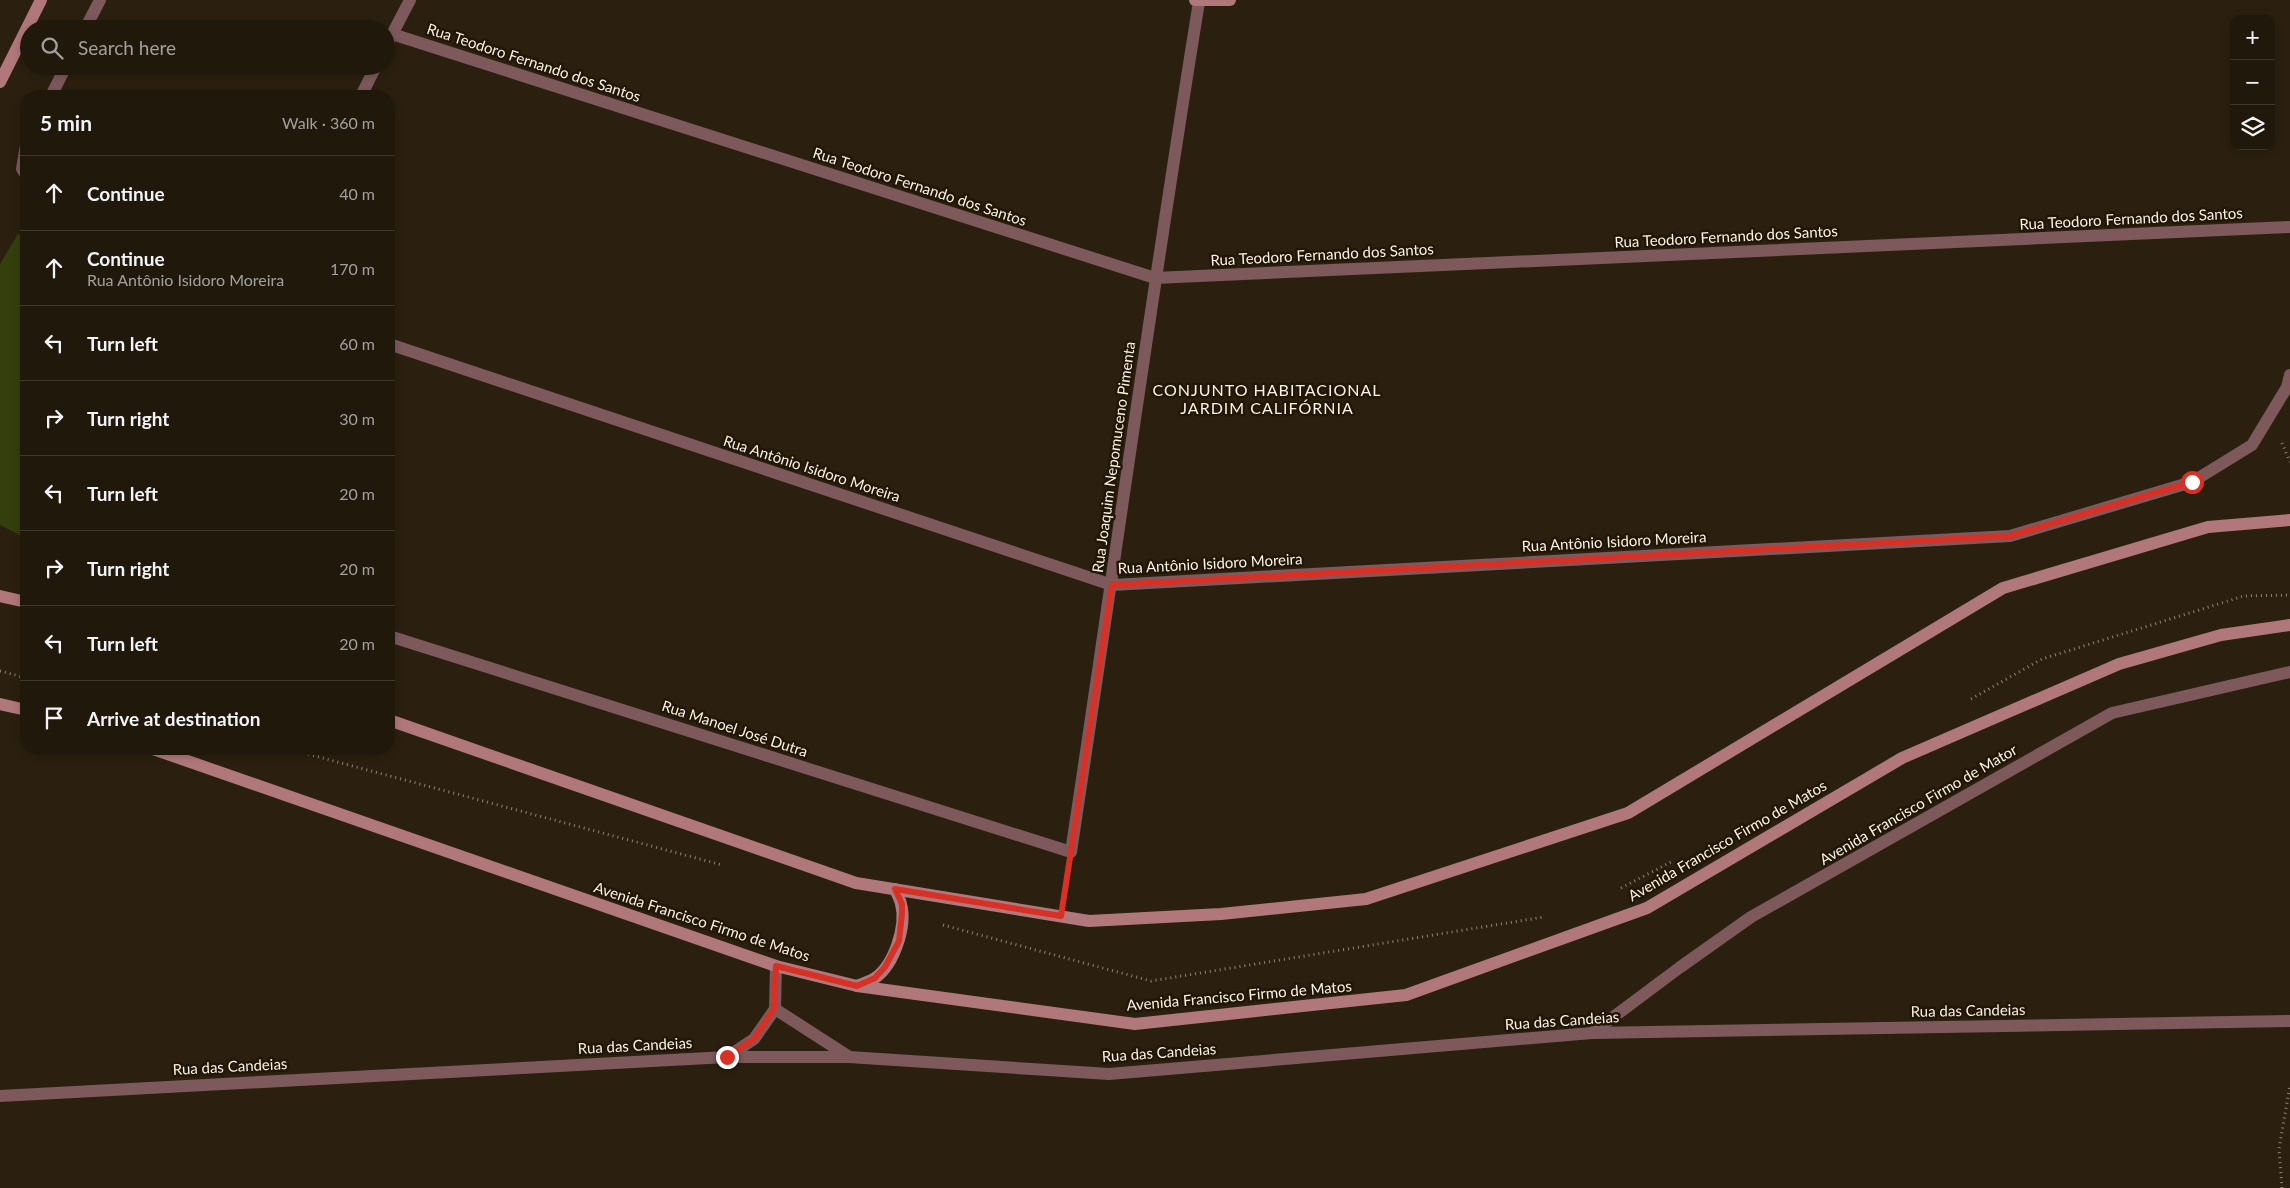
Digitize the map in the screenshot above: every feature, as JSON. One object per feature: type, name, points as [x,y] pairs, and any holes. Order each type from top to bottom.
[{"type":"street","points":[[31,20],[41,0]]},
{"type":"street","points":[[90,20],[100,0]]},
{"type":"street","points":[[395,28],[410,0]]},
{"type":"street","points":[[1197,1],[1230,0]]},
{"type":"street","name":"Rua Joaquim Nepomuceno Pimenta","points":[[1071,852],[1197,1]]},
{"type":"street","name":"Rua Teodoro Fernando dos Santos","points":[[395,35],[1155,278],[2290,227]]},
{"type":"street","points":[[0,82],[20,42]]},
{"type":"street","points":[[54,90],[62,75]]},
{"type":"street","points":[[364,90],[372,75]]},
{"type":"street","name":"Rua Antônio Isidoro Moreira","points":[[395,346],[1112,585],[2010,536],[2192,482],[2252,445],[2286,387],[2290,375]]},
{"type":"street","points":[[395,722],[856,883],[1089,921],[1212,914],[1366,899],[1628,813],[2003,588],[2208,526],[2290,520]]},
{"type":"street","points":[[0,596],[20,601]]},
{"type":"street","name":"Avenida Francisco Firmo de Matos","points":[[170,755],[776,966],[857,986],[1135,1024],[1406,995],[1647,908],[1902,758],[2119,664],[2221,635],[2290,625]]},
{"type":"street","name":"Rua Manoel José Dutra","points":[[395,638],[1071,852]]},
{"type":"street","name":"Avenida Francisco Firmo de Mator","points":[[1592,1033],[1751,917],[2112,713],[2290,672]]},
{"type":"street","points":[[0,704],[20,709]]},
{"type":"street","points":[[857,986],[875,978],[885,967],[899,941],[902,904],[895,889]]},
{"type":"street","points":[[727,1057],[754,1039],[774,1009],[776,966]]},
{"type":"street","points":[[774,1009],[849,1057]]},
{"type":"street","name":"Rua das Candeias","points":[[0,1096],[324,1077],[727,1057],[849,1057],[1109,1074],[1592,1033],[2290,1021]]},
{"type":"path","points":[[2279,436],[2290,462]]},
{"type":"path","points":[[1964,702],[2042,659],[2244,596],[2290,595]]},
{"type":"path","points":[[0,671],[20,676]]},
{"type":"path","points":[[312,755],[724,865]]},
{"type":"path","points":[[1061,916],[1071,852]]},
{"type":"path","points":[[1614,892],[1675,860]]},
{"type":"path","points":[[902,914],[1151,981],[1549,916]]},
{"type":"path","points":[[2282,1188],[2279,1149],[2290,1085]]},
{"type":"green space","points":[[18,234],[20,235],[20,535],[0,525],[0,264]]},
{"type":"district","name":"CONJUNTO HABITACIONAL JARDIM CALIFÓRNIA","points":[[1267,398]]},
{"type":"route","points":[[727,1057],[754,1039],[774,1009],[776,966],[857,986],[875,978],[885,967],[899,941],[902,925],[902,904],[895,889],[1061,916],[1112,585],[2010,536],[2192,482]]}]
